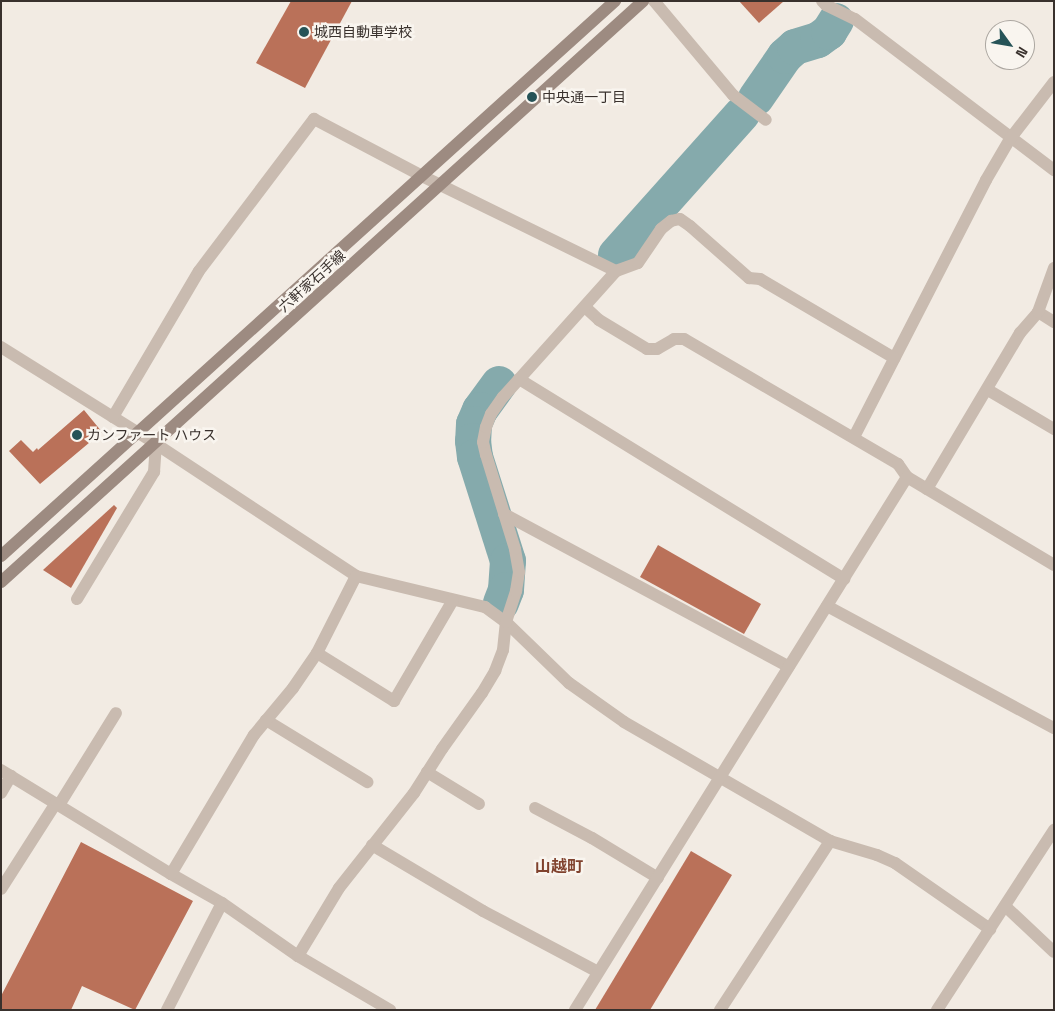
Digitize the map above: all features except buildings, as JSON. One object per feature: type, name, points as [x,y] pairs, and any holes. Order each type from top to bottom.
[{"type":"main road","name":"六軒家石手線","points":[[1,556],[615,1]]},
{"type":"main road","name":"六軒家石手線","points":[[1,582],[156,444],[643,1]]},
{"type":"street","points":[[654,1],[733,95],[766,120]]},
{"type":"street","points":[[822,1],[840,6],[1010,139],[1054,170]]},
{"type":"street","points":[[854,437],[1010,139],[1054,82]]},
{"type":"street","points":[[113,416],[199,271],[314,119],[422,176],[616,272]]},
{"type":"street","points":[[298,956],[339,888],[414,793],[495,671],[503,650],[506,622],[516,591],[519,572],[515,549],[483,442],[491,414],[616,272],[638,263],[661,229],[671,221],[680,219],[749,278],[760,278],[894,358]]},
{"type":"street","points":[[927,489],[988,390],[1020,333],[1038,312],[1054,268]]},
{"type":"street","points":[[585,307],[599,320],[647,349],[657,350],[674,339],[684,339],[854,437],[898,464],[907,478],[1054,565]]},
{"type":"street","points":[[1038,312],[1054,322]]},
{"type":"street","points":[[1,347],[113,416],[356,576],[485,607],[506,622],[569,683],[624,722],[830,841],[878,855],[896,864],[990,929]]},
{"type":"street","points":[[519,380],[844,579]]},
{"type":"street","points":[[988,390],[1054,429]]},
{"type":"street","points":[[77,599],[154,472],[156,444]]},
{"type":"street","points":[[575,1010],[907,478]]},
{"type":"street","points":[[504,514],[789,667]]},
{"type":"street","points":[[171,874],[254,735],[293,688],[316,653],[356,576]]},
{"type":"street","points":[[316,653],[394,700],[453,600]]},
{"type":"street","points":[[827,606],[1054,728]]},
{"type":"street","points":[[1,889],[116,713]]},
{"type":"street","points":[[266,720],[367,782]]},
{"type":"street","points":[[427,772],[478,804]]},
{"type":"street","points":[[1,793],[6,773],[222,903],[298,956],[390,1010]]},
{"type":"street","points":[[535,808],[592,838],[658,878]]},
{"type":"street","points":[[937,1010],[1054,830]]},
{"type":"street","points":[[720,1010],[830,841]]},
{"type":"street","points":[[372,846],[483,911],[598,972]]},
{"type":"street","points":[[167,1010],[222,903]]},
{"type":"street","points":[[1004,906],[1054,952]]},
{"type":"waterway","points":[[756,98],[785,56],[795,47],[818,40],[829,32],[836,21]]},
{"type":"waterway","points":[[616,255],[742,114]]},
{"type":"waterway","points":[[499,384],[480,410],[474,424],[473,441],[475,457],[508,561],[506,590],[501,603]]},
{"type":"place","name":"城西自動車学校","points":[[304,32]]},
{"type":"place","name":"中央通一丁目","points":[[532,97]]},
{"type":"place","name":"カンファート ハウス","points":[[77,435]]},
{"type":"district","name":"山越町","points":[[559,867]]}]
